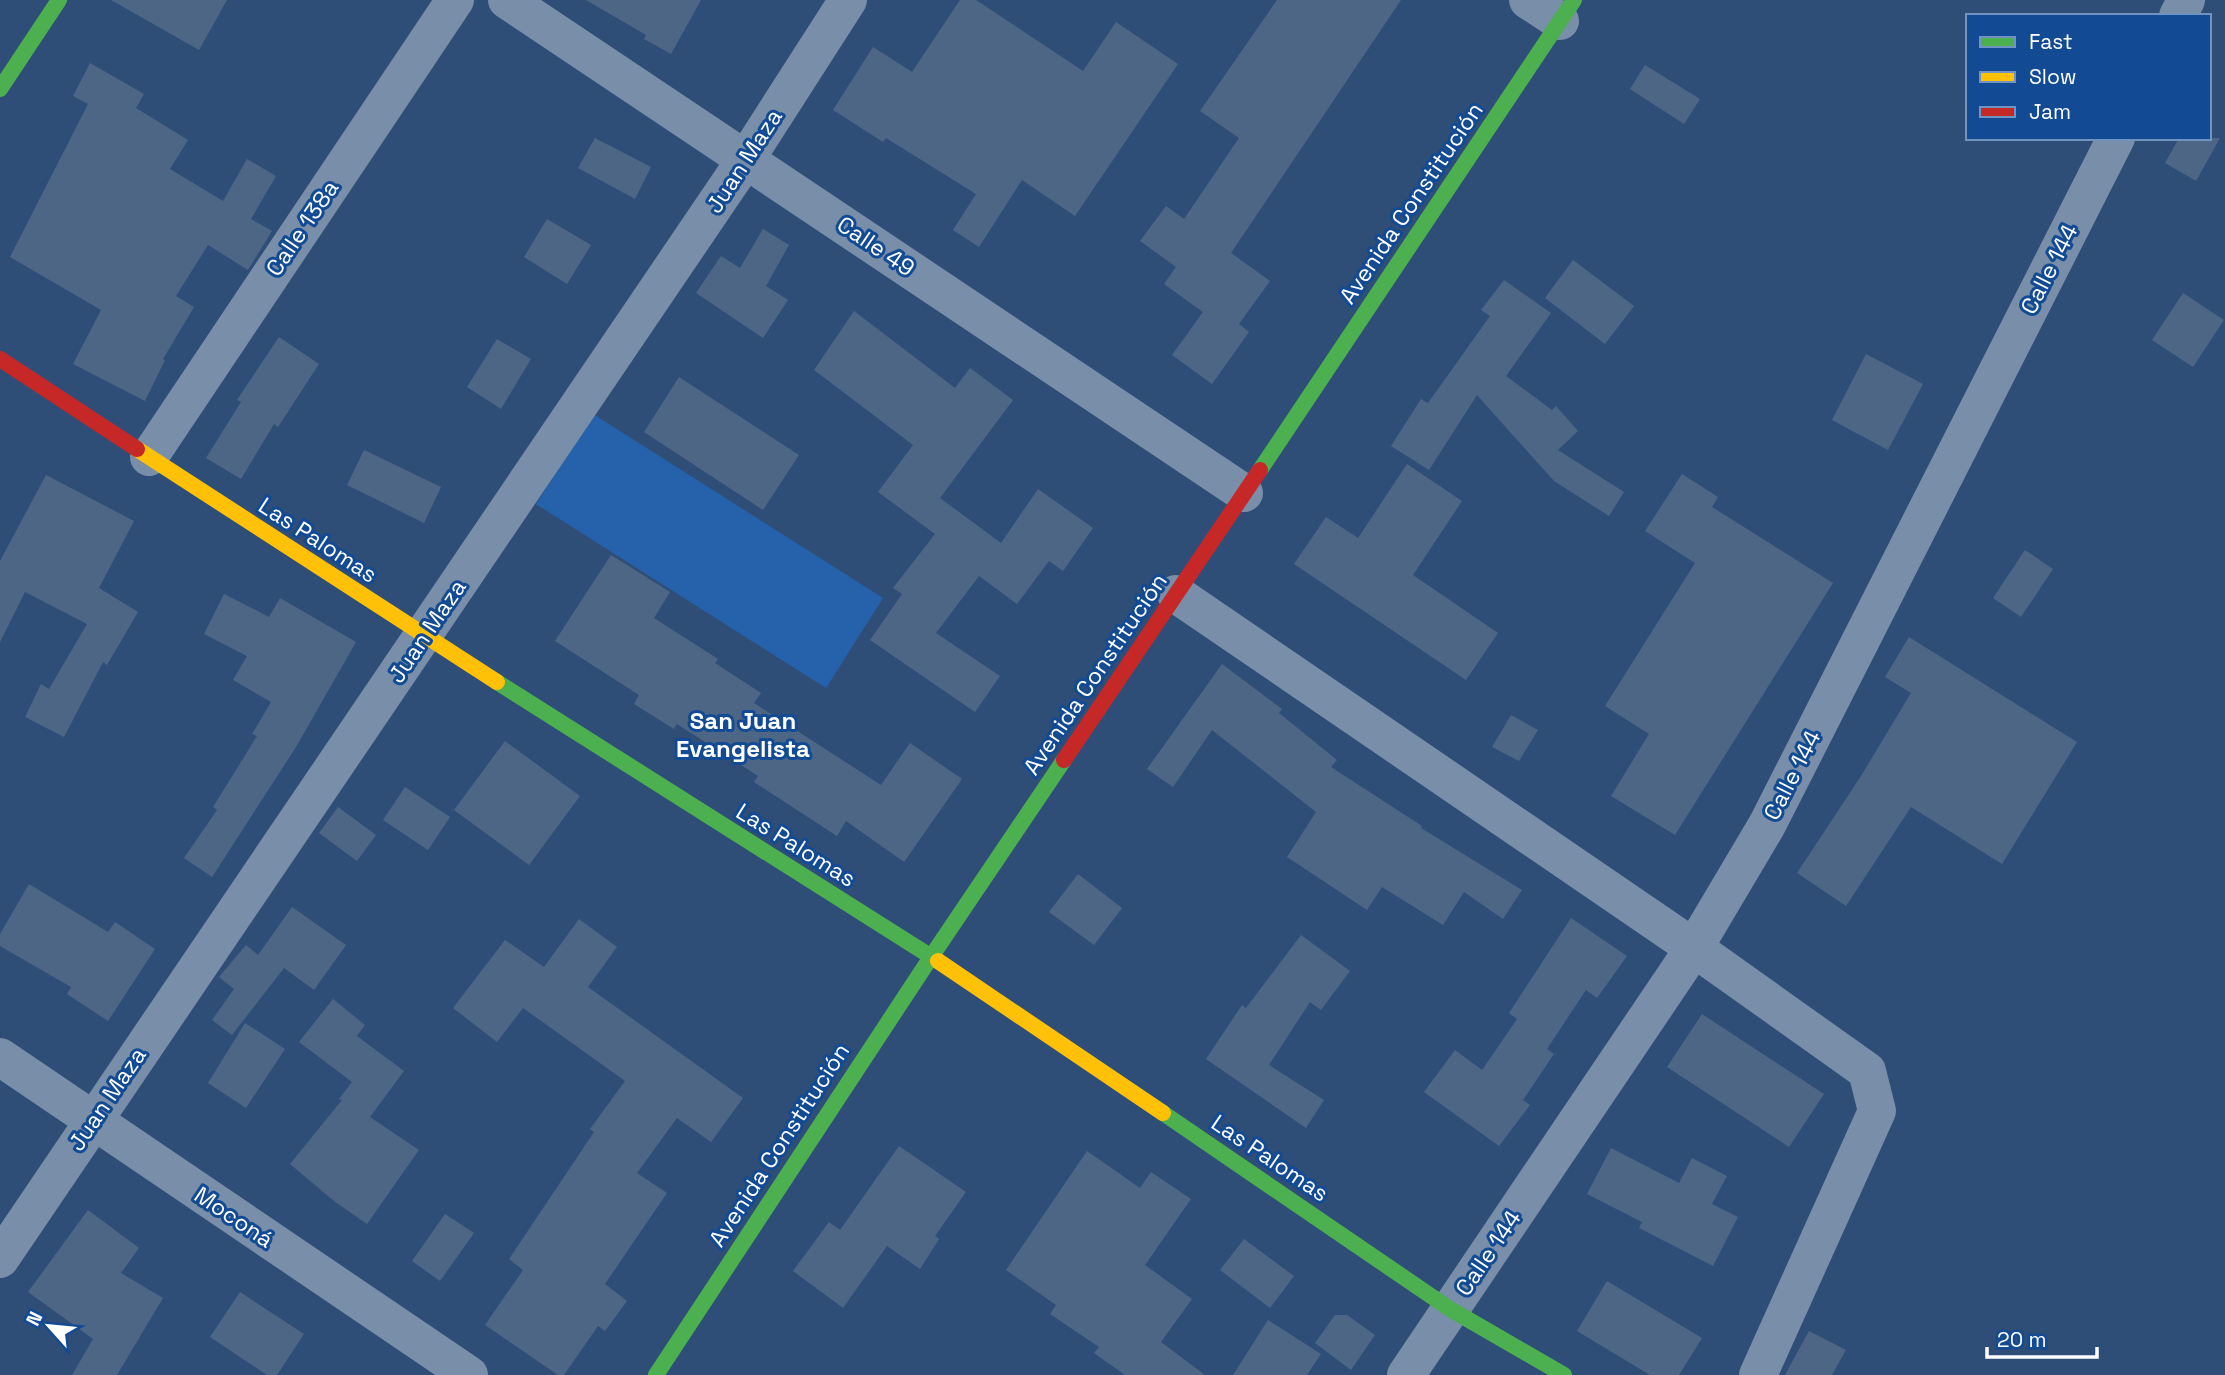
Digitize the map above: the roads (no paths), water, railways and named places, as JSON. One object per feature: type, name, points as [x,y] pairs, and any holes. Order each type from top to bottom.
[{"type":"street","points":[[0,89],[59,0]]},
{"type":"street","name":"Calle 138a","points":[[149,457],[455,0]]},
{"type":"street","name":"Calle 49","points":[[507,0],[1244,493]]},
{"type":"street","name":"Juan Maza","points":[[0,1259],[746,159],[848,0]]},
{"type":"street","points":[[1528,0],[1567,11]]},
{"type":"street","name":"Avenida Constitución","points":[[656,1375],[930,957],[1567,11]]},
{"type":"street","name":"Calle 144","points":[[1406,1375],[1694,948],[1767,825],[2115,140]]},
{"type":"street","name":"Las Palomas","points":[[0,359],[424,636],[930,957],[1450,1309],[1564,1375]]},
{"type":"street","points":[[1176,594],[1694,948],[1867,1071],[1877,1111],[1758,1375]]},
{"type":"street","name":"Moconá","points":[[0,1058],[469,1375]]},
{"type":"district","name":"San Juan Evangelista","points":[[743,735]]}]
